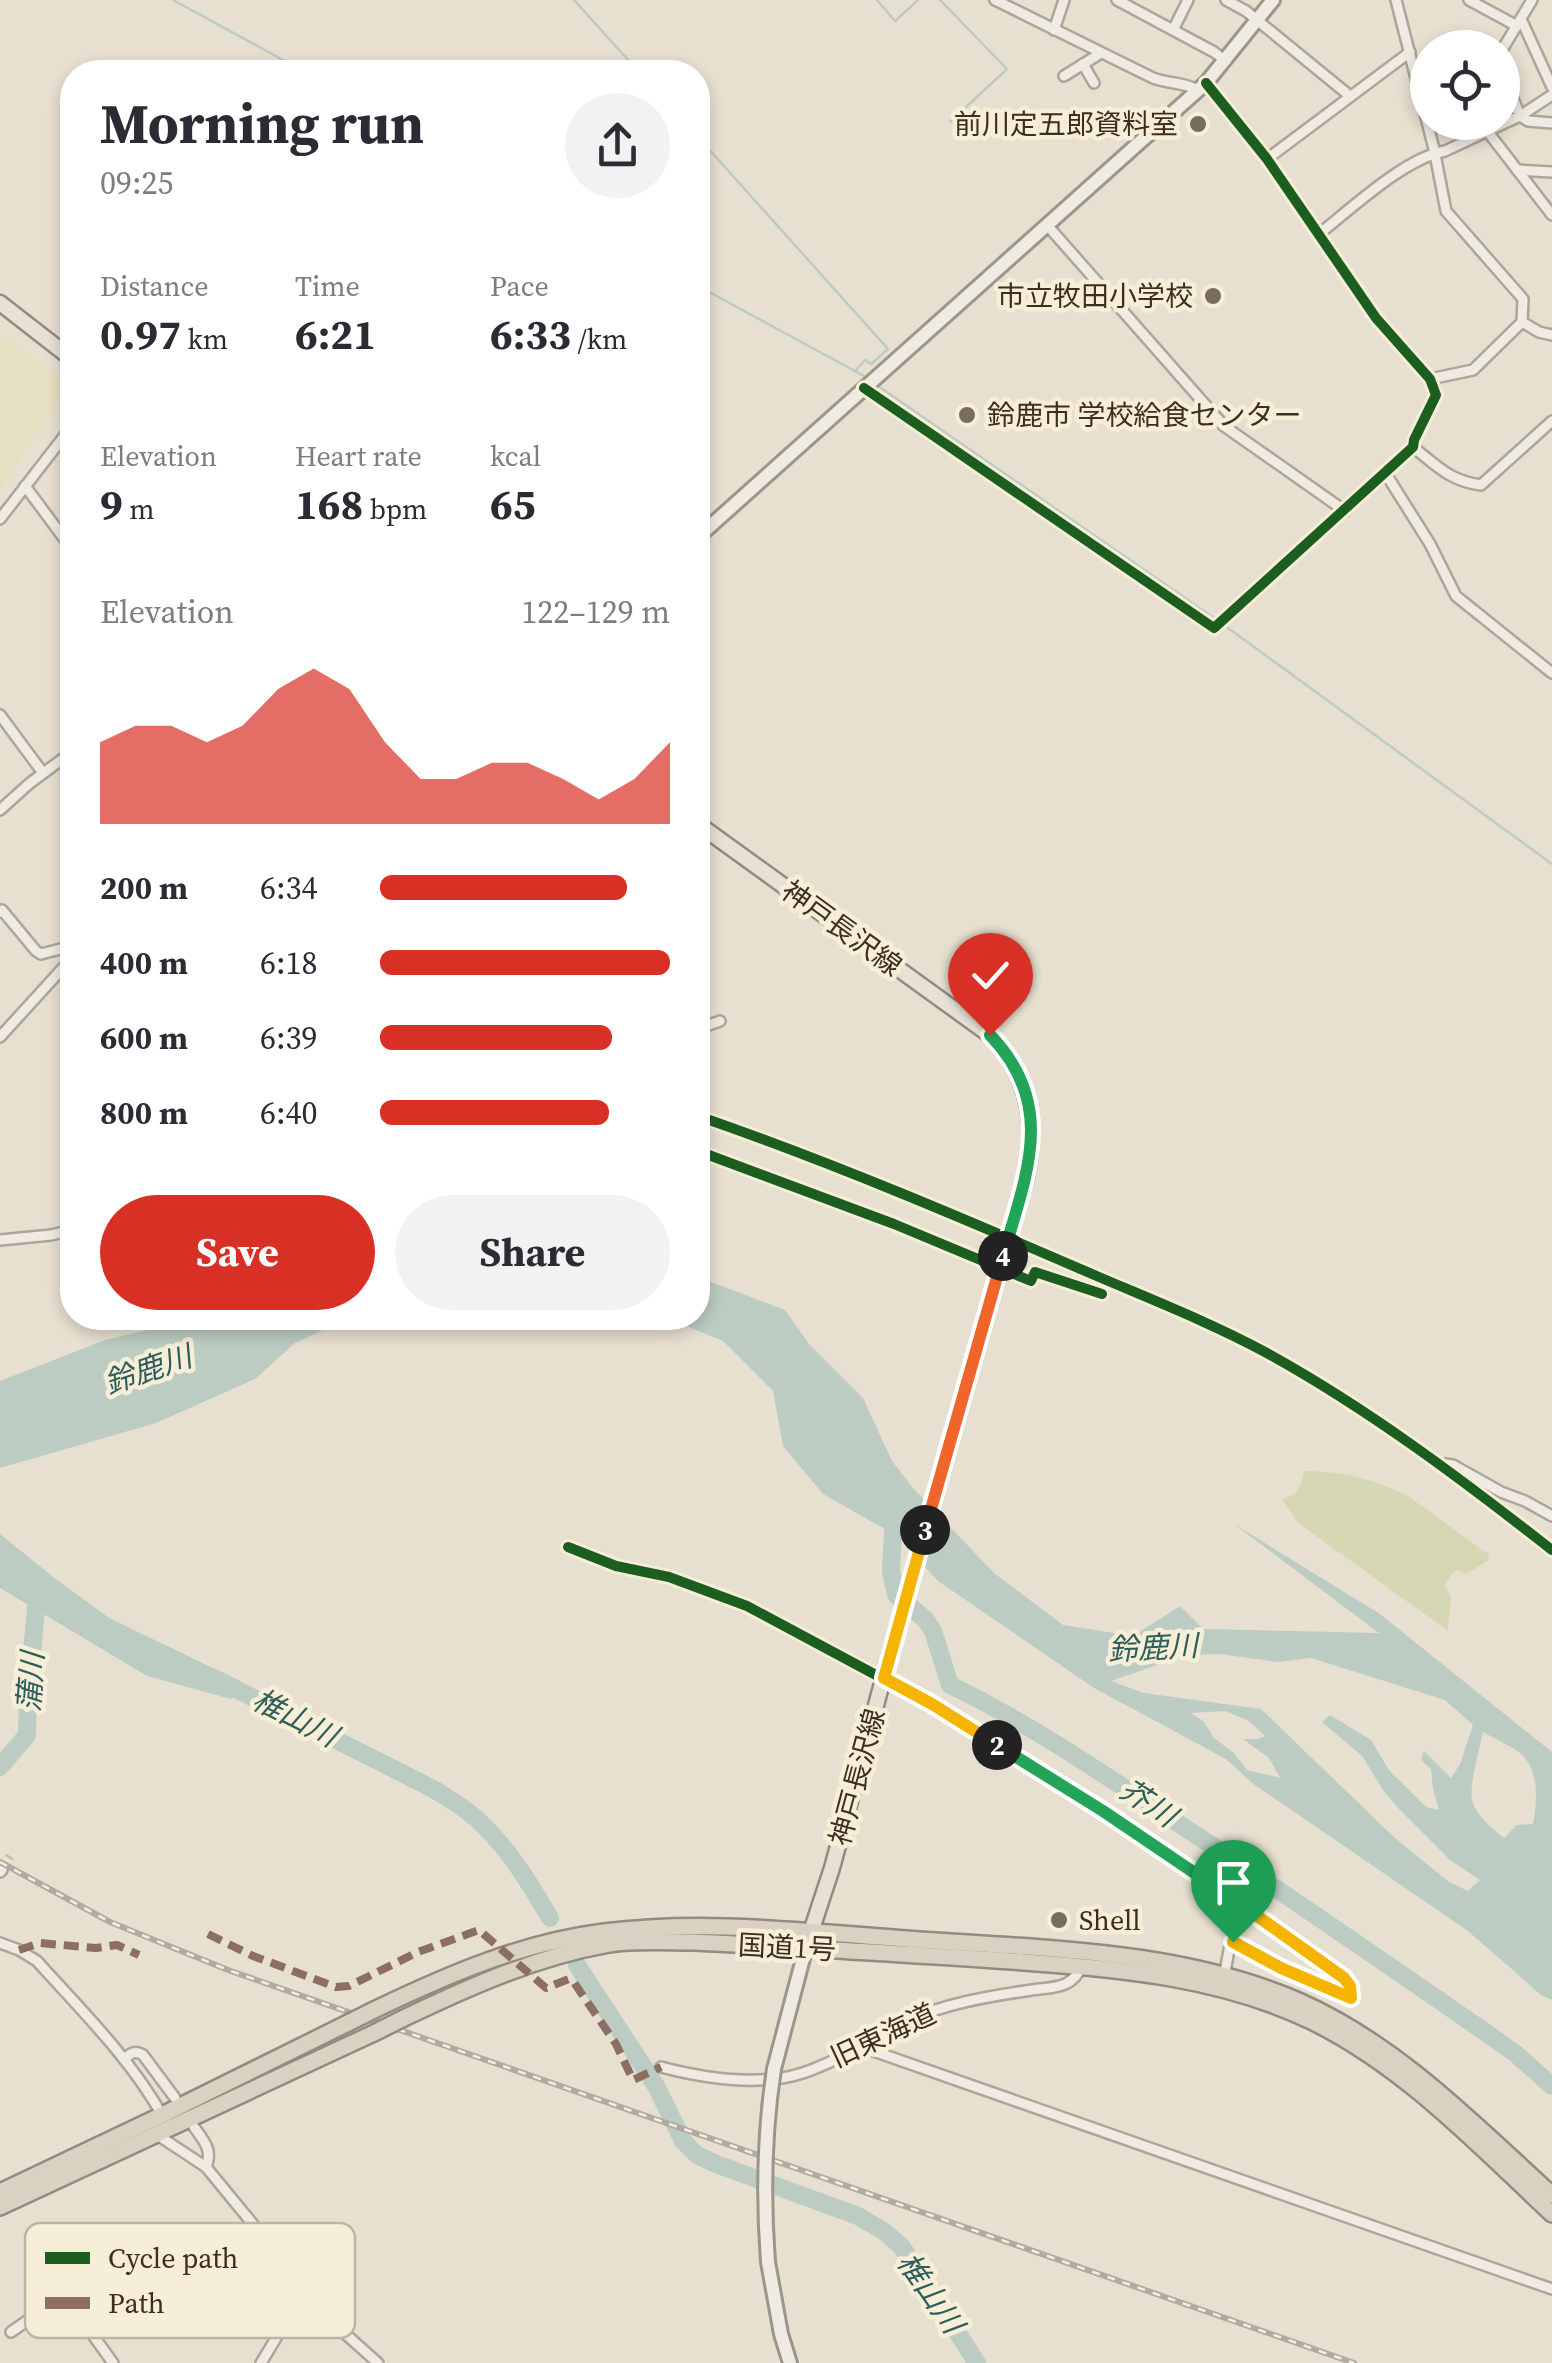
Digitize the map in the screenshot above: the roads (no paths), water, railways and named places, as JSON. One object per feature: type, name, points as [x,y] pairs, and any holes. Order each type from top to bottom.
[{"type":"highway","name":"国道1号","points":[[0,2192],[480,1962],[590,1934],[654,1928],[724,1928],[808,1940],[1165,1963],[1223,1982],[1348,2041],[1375,2058],[1425,2096],[1552,2214]]},
{"type":"highway","name":"国道1号","points":[[0,2207],[404,2018],[551,1956],[656,1941],[808,1940]]},
{"type":"highway","name":"国道1号","points":[[1223,1982],[1265,1988],[1364,2036],[1434,2087],[1552,2195]]},
{"type":"main road","points":[[0,303],[60,349]]},
{"type":"main road","name":"神戸長沢線","points":[[710,833],[990,1035],[1005,1052],[1026,1096],[1032,1132],[1029,1166],[828,1881],[808,1940]]},
{"type":"street","points":[[864,388],[1214,628],[1413,447],[1436,396],[1430,379],[1376,318],[1268,159],[1202,87],[1164,82],[994,0]]},
{"type":"street","points":[[1054,30],[1064,0]]},
{"type":"street","points":[[1117,0],[1226,61]]},
{"type":"street","points":[[1173,30],[1188,0]]},
{"type":"street","points":[[1226,0],[1246,11],[1350,96]]},
{"type":"street","points":[[710,526],[1202,87],[1273,0]]},
{"type":"street","points":[[1268,159],[1410,52],[1396,0]]},
{"type":"street","points":[[1469,0],[1519,22],[1552,87]]},
{"type":"street","points":[[1514,30],[1532,0]]},
{"type":"street","points":[[1538,55],[1552,49]]},
{"type":"street","points":[[1064,76],[1101,53]]},
{"type":"street","points":[[1083,64],[1094,83]]},
{"type":"street","points":[[1552,95],[1520,116],[1528,122],[1552,123]]},
{"type":"street","points":[[1430,379],[1473,370],[1522,322],[1523,299],[1446,211],[1432,140]]},
{"type":"street","points":[[1319,234],[1406,168],[1470,140]]},
{"type":"street","points":[[1494,140],[1552,215]]},
{"type":"street","points":[[1518,170],[1552,172]]},
{"type":"street","points":[[1047,225],[1224,426],[1345,511]]},
{"type":"street","points":[[1522,322],[1552,335]]},
{"type":"street","points":[[1413,447],[1451,478],[1481,484],[1552,421]]},
{"type":"street","points":[[0,519],[60,441]]},
{"type":"street","points":[[1386,474],[1430,544],[1456,596],[1552,672]]},
{"type":"street","points":[[25,486],[60,533]]},
{"type":"street","points":[[0,715],[43,773]]},
{"type":"street","points":[[0,810],[60,761]]},
{"type":"street","points":[[0,912],[36,951],[41,954],[60,949]]},
{"type":"street","points":[[0,1037],[60,971]]},
{"type":"street","points":[[710,1025],[720,1021]]},
{"type":"street","points":[[710,1119],[1008,1239],[1265,1352],[1442,1464],[1552,1550]]},
{"type":"street","points":[[0,1240],[60,1233]]},
{"type":"street","points":[[1442,1464],[1453,1465],[1552,1516]]},
{"type":"street","points":[[568,1547],[616,1566],[669,1577],[746,1606],[884,1675],[1170,1856],[1338,1972],[1350,1986],[1351,1998],[1233,1942],[1223,1982]]},
{"type":"street","points":[[790,2363],[768,2262],[764,2145],[774,2069],[808,1940]]},
{"type":"street","points":[[0,1944],[37,1961],[124,2059],[162,2116]]},
{"type":"street","name":"旧東海道","points":[[660,2067],[718,2078],[784,2078],[945,2006],[1067,1986],[1076,1978],[1084,1960]]},
{"type":"street","points":[[859,2046],[1552,2289]]},
{"type":"street","points":[[124,2059],[132,2053],[143,2055],[175,2098]]},
{"type":"street","points":[[194,2127],[210,2155],[206,2167]]},
{"type":"street","points":[[156,2134],[206,2167],[252,2223]]},
{"type":"street","points":[[11,2332],[25,2322]]},
{"type":"street","points":[[95,2338],[113,2363]]},
{"type":"street","points":[[260,2363],[276,2338]]},
{"type":"street","points":[[350,2338],[378,2363]]},
{"type":"water","name":"鈴鹿川","points":[[710,1282],[785,1310],[809,1344],[863,1398],[892,1461],[913,1488],[994,1573],[1063,1625],[1133,1636],[1180,1606],[1203,1629],[1379,1633],[1234,1524],[1380,1614],[1552,1752],[1552,2000],[1541,1995],[1468,1931],[1252,1783],[1226,1759],[1094,1688],[938,1581],[897,1536],[823,1494],[783,1446],[773,1391],[723,1341],[696,1330],[710,1330]],"holes":[[[1220,1654],[1278,1662],[1311,1658],[1445,1700],[1473,1725],[1451,1778],[1424,1751],[1421,1760],[1431,1769],[1439,1810],[1426,1807],[1389,1770],[1371,1740],[1330,1715],[1322,1722],[1363,1757],[1400,1810],[1450,1860],[1480,1880],[1468,1891],[1449,1882],[1395,1838],[1261,1709],[1144,1693],[1111,1681],[1186,1655]],[[1225,1711],[1249,1721],[1265,1736],[1243,1739],[1269,1758],[1280,1778],[1247,1770],[1191,1713]],[[1483,1732],[1520,1753],[1534,1777],[1533,1824],[1517,1825],[1504,1838],[1481,1816],[1472,1799]]]},
{"type":"water","name":"鈴鹿川","points":[[147,1330],[323,1330],[295,1343],[255,1379],[156,1423],[0,1468],[0,1381],[105,1340]]},
{"type":"water","points":[[0,1534],[109,1618],[240,1681],[231,1699],[147,1676],[0,1588]]},
{"type":"waterway","points":[[173,0],[283,60]]},
{"type":"waterway","points":[[574,0],[628,60]]},
{"type":"waterway","points":[[877,0],[895,21],[918,0]]},
{"type":"waterway","points":[[940,0],[1007,69],[950,122]]},
{"type":"waterway","points":[[710,150],[888,349],[871,364],[865,360],[855,371]]},
{"type":"waterway","points":[[710,293],[864,376]]},
{"type":"waterway","points":[[878,386],[1214,618]]},
{"type":"waterway","points":[[1228,628],[1552,864]]},
{"type":"waterway","name":"芥川","points":[[894,1510],[891,1571],[896,1595],[925,1619],[933,1631],[950,1685],[1056,1744],[1240,1865],[1516,2054],[1552,2086]]},
{"type":"waterway","name":"蒲川","points":[[0,1767],[27,1735],[38,1588]]},
{"type":"waterway","name":"椎山川","points":[[218,1680],[435,1790],[464,1809],[510,1855],[550,1918]]},
{"type":"waterway","name":"椎山川","points":[[577,1965],[656,2086],[683,2141],[697,2155],[858,2216],[885,2232],[901,2246],[977,2363]]},
{"type":"tunnel","points":[[2,1870],[10,1856]]},
{"type":"railway","points":[[0,1862],[110,1922],[228,1970],[1354,2363]]},
{"type":"place","name":"前川定五郎資料室","points":[[1198,124]]},
{"type":"place","name":"市立牧田小学校","points":[[1213,296]]},
{"type":"place","name":"鈴鹿市 学校給食センター","points":[[967,415]]},
{"type":"place","name":"Shell","points":[[1059,1920]]}]
